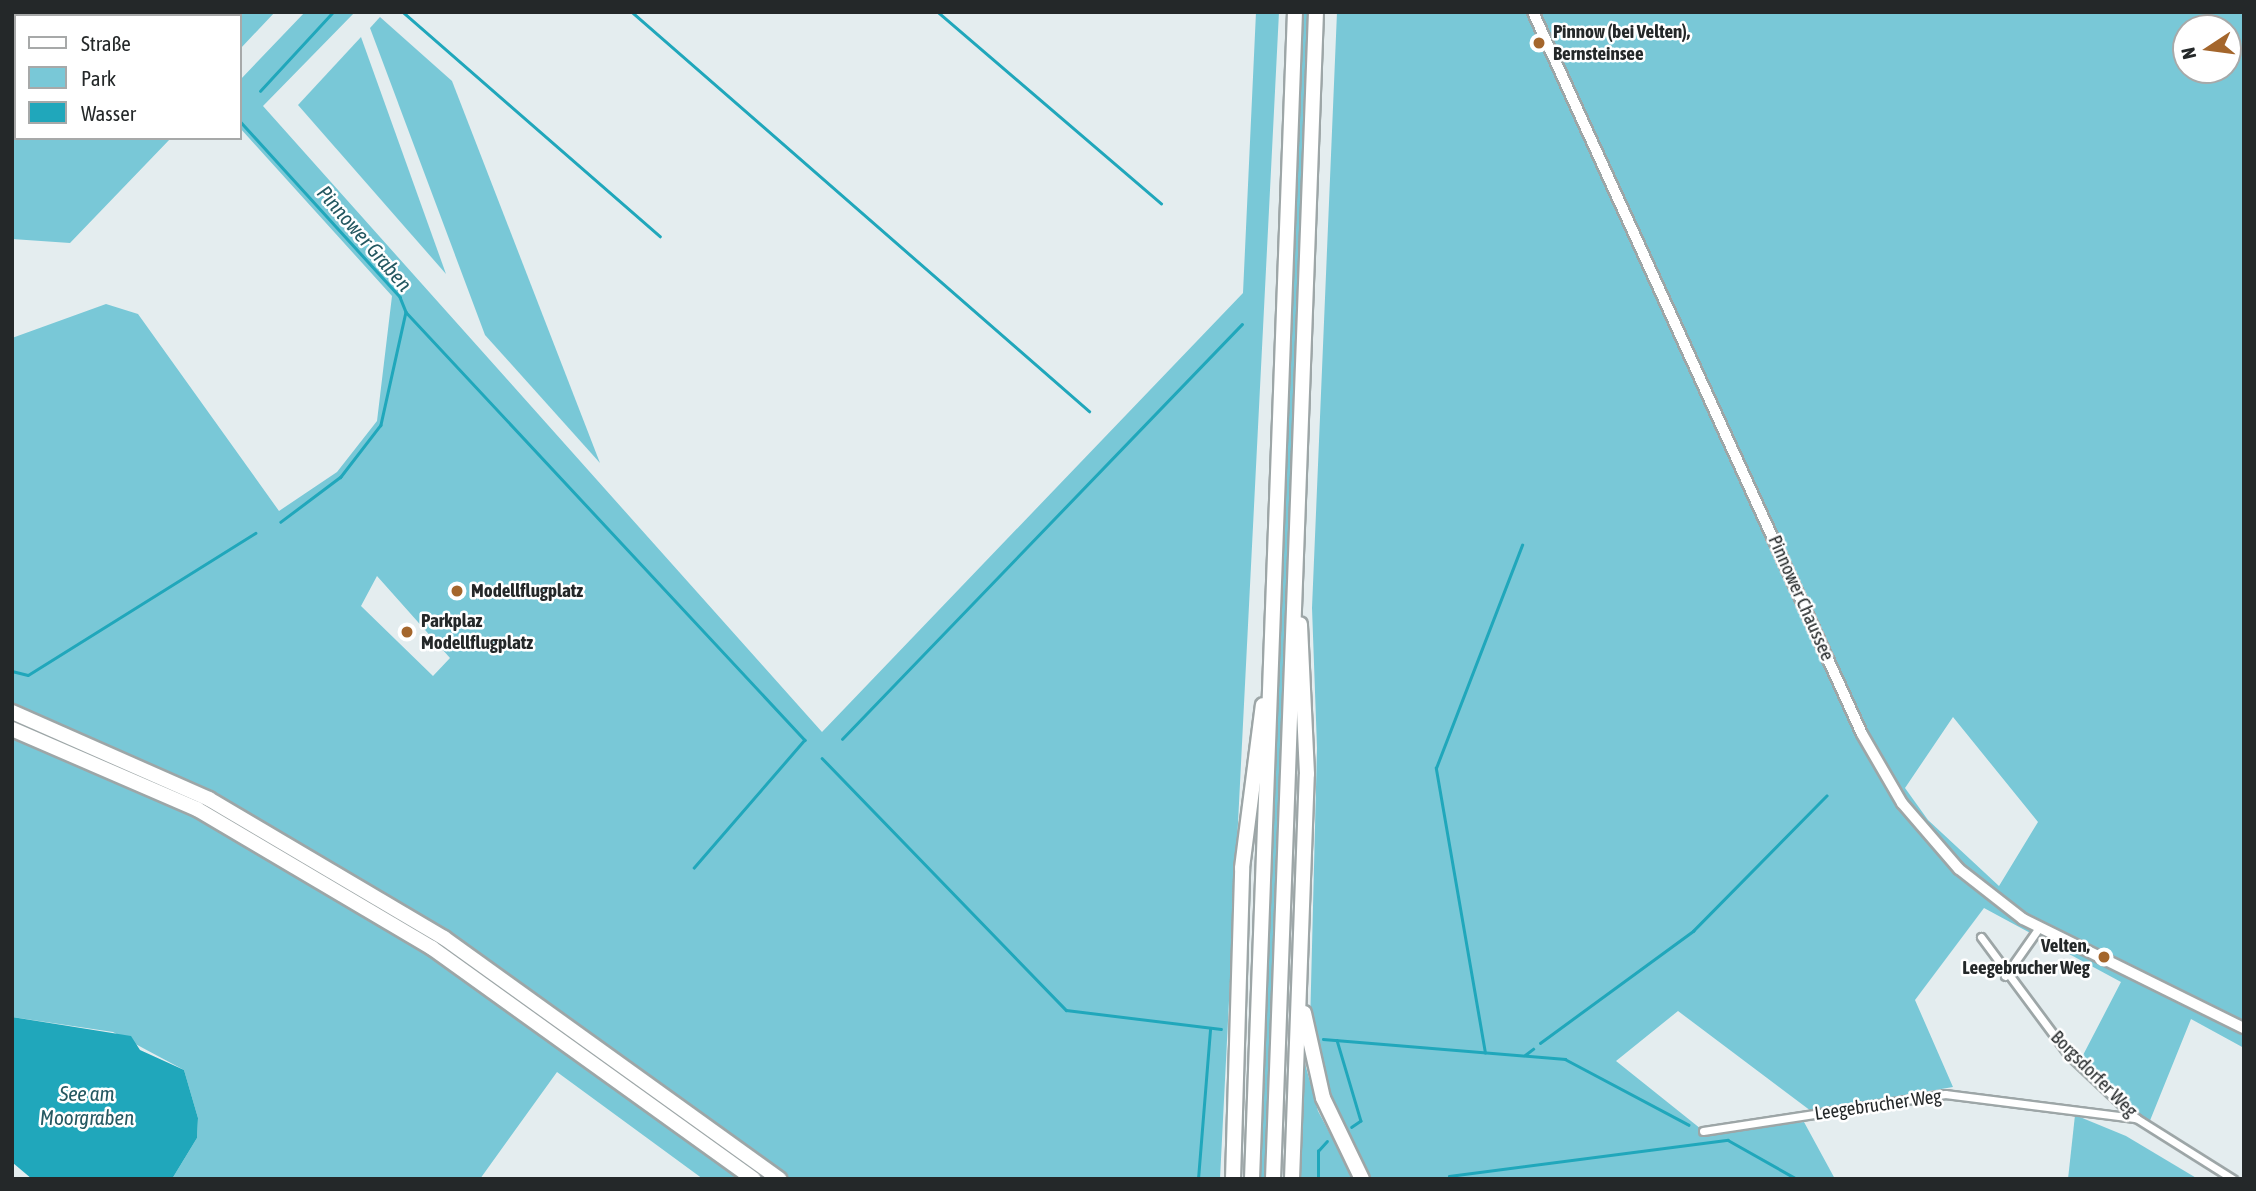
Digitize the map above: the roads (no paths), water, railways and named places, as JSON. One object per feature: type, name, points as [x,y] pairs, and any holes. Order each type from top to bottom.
[{"type":"highway","points":[[1252,1179],[1295,12]]},
{"type":"highway","points":[[1273,1179],[1316,12]]},
{"type":"highway","points":[[1292,1179],[1307,741],[1294,563]]},
{"type":"highway","points":[[1233,1179],[1246,811],[1272,656]]},
{"type":"highway","points":[[12,712],[209,799],[444,938],[779,1179]]},
{"type":"highway","points":[[12,729],[197,809],[432,948],[694,1132],[754,1179]]},
{"type":"highway","points":[[1302,900],[1310,1052],[1336,1130],[1362,1179]]},
{"type":"highway","points":[[1225,1179],[1236,1067]]},
{"type":"highway","points":[[694,1132],[740,1179]]},
{"type":"main road","name":"Pinnower Chaussee","points":[[1533,12],[1882,773],[1943,854],[2038,929],[2244,1028]]},
{"type":"street","points":[[2005,976],[2038,929]]},
{"type":"street","name":"Borgsdorfer Weg","points":[[1981,937],[2005,976],[2068,1054],[2136,1118],[2233,1179]]},
{"type":"street","name":"Leegebrucher Weg","points":[[1703,1131],[1945,1094],[2136,1118]]},
{"type":"water","name":"See am Moorgraben","points":[[12,1017],[131,1036],[140,1050],[184,1070],[198,1118],[197,1138],[172,1179],[32,1179],[13,1163]]},
{"type":"waterway","points":[[260,91],[333,12]]},
{"type":"waterway","points":[[403,12],[660,236]]},
{"type":"waterway","points":[[632,12],[1089,411]]},
{"type":"waterway","points":[[938,12],[1161,203]]},
{"type":"waterway","name":"Pinnower Graben","points":[[242,123],[400,297],[406,312],[381,425],[341,477],[281,522]]},
{"type":"waterway","points":[[406,312],[805,740],[694,868]]},
{"type":"waterway","points":[[842,739],[1242,324]]},
{"type":"waterway","name":"Pinnower Graben","points":[[12,671],[28,675],[255,533]]},
{"type":"waterway","points":[[1485,1053],[1436,768],[1522,545]]},
{"type":"waterway","points":[[822,758],[1066,1010],[1221,1029]]},
{"type":"waterway","points":[[1540,1043],[1693,931],[1826,796]]},
{"type":"waterway","points":[[1198,1179],[1210,1029]]},
{"type":"waterway","points":[[1323,1039],[1565,1059],[1689,1125]]},
{"type":"waterway","points":[[1337,1040],[1361,1121],[1352,1127]]},
{"type":"waterway","points":[[1525,1055],[1533,1049]]},
{"type":"waterway","points":[[1449,1176],[1728,1140],[1797,1179]]},
{"type":"waterway","points":[[1318,1179],[1318,1151],[1327,1141]]},
{"type":"place","name":"Pinnow (bei Velten), Bernsteinsee","points":[[1539,43]]},
{"type":"place","name":"Modellflugplatz","points":[[457,591]]},
{"type":"place","name":"Parkplaz Modellflugplatz","points":[[407,632]]},
{"type":"place","name":"Velten, Leegebrucher Weg","points":[[2104,957]]}]
